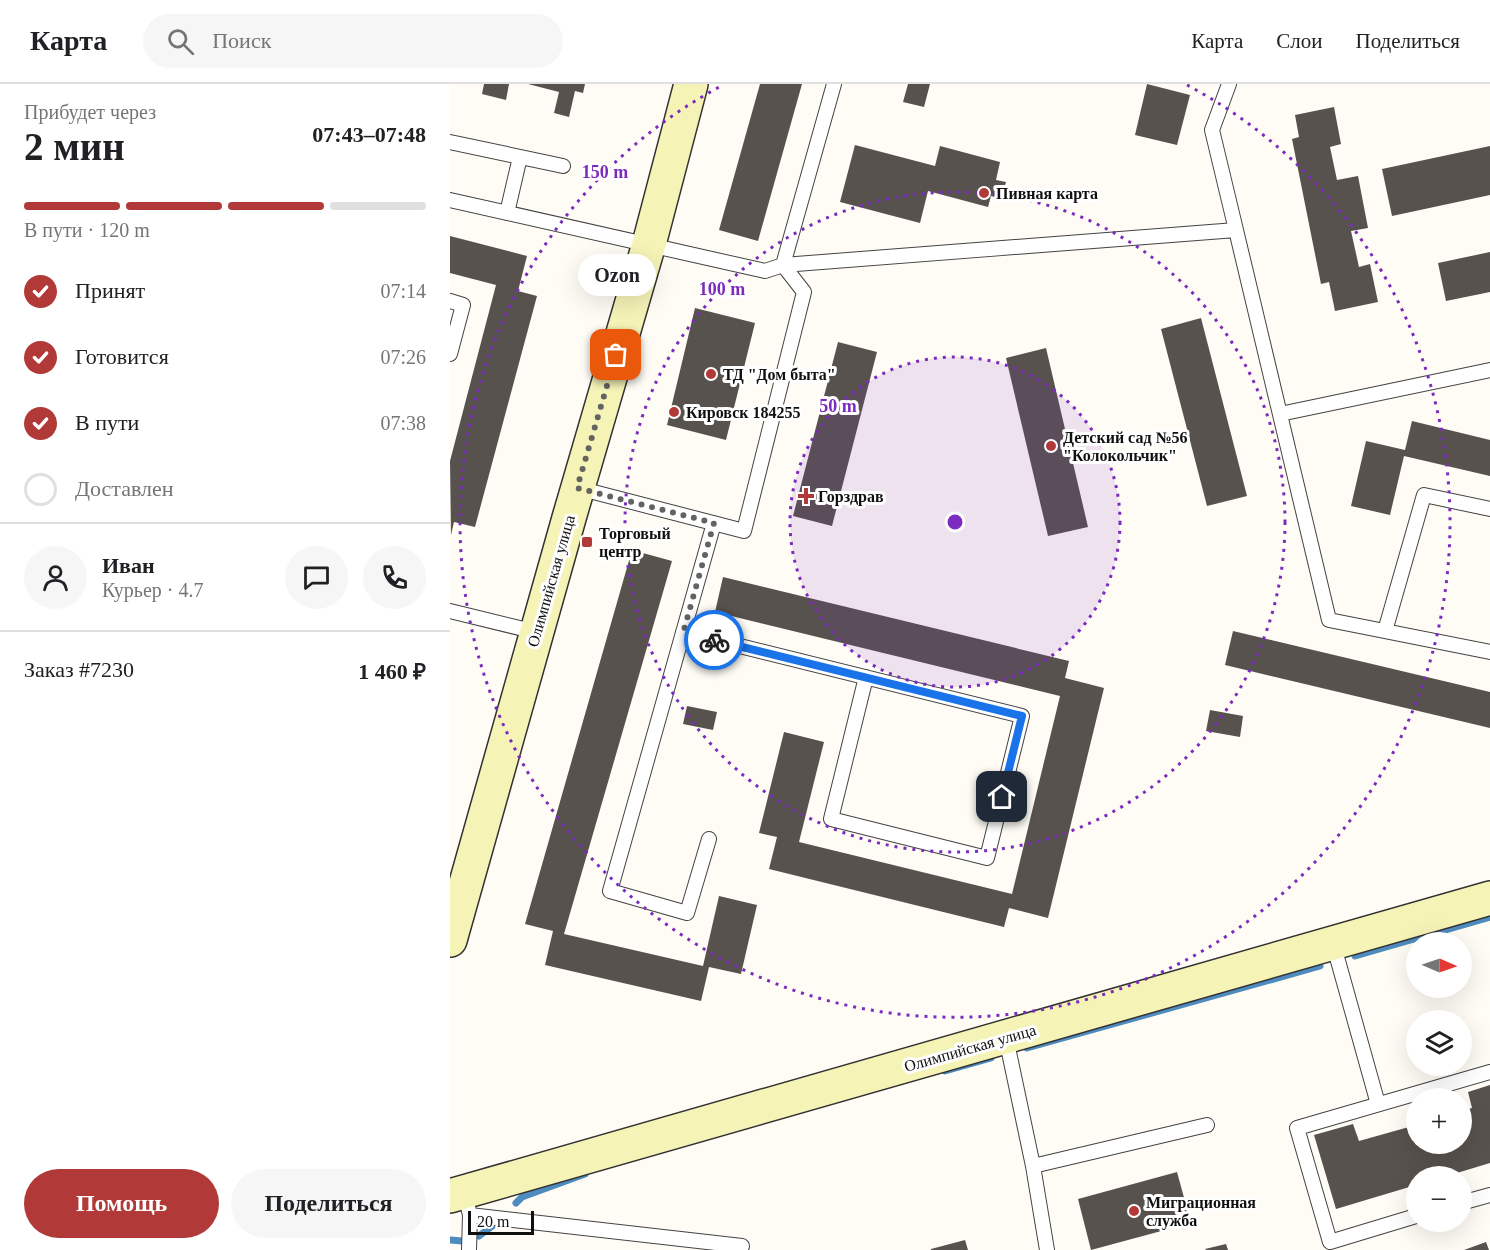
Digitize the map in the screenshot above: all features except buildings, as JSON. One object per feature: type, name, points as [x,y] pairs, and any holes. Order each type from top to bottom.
[{"type":"street","name":"Олимпийская улица","points":[[450,940],[577,488],[649,244],[691,84]]},
{"type":"street","name":"Олимпийская улица","points":[[461,1201],[1006,1038],[1490,898]]},
{"type":"lane","points":[[783,266],[834,84]]},
{"type":"lane","points":[[1229,84],[1212,130],[1329,620],[1490,652]]},
{"type":"lane","points":[[450,141],[563,166]]},
{"type":"lane","points":[[507,213],[520,157]]},
{"type":"lane","points":[[450,200],[765,271],[783,266],[1236,230]]},
{"type":"lane","points":[[577,488],[744,531],[804,292],[783,266]]},
{"type":"lane","points":[[450,301],[463,304],[450,354]]},
{"type":"lane","points":[[1280,414],[1490,370]]},
{"type":"lane","points":[[1384,631],[1424,495],[1490,509]]},
{"type":"lane","points":[[709,838],[687,913],[610,891],[714,523]]},
{"type":"lane","points":[[450,610],[536,632]]},
{"type":"lane","points":[[683,633],[1022,716],[987,858],[831,819],[866,678]]},
{"type":"lane","points":[[1333,943],[1378,1104]]},
{"type":"lane","points":[[1006,1038],[1034,1166],[1047,1250]]},
{"type":"lane","points":[[1406,1219],[1330,1242],[1297,1128],[1490,1072]]},
{"type":"lane","points":[[1034,1166],[1207,1125]]},
{"type":"lane","points":[[1472,1200],[1490,1195]]},
{"type":"lane","points":[[469,1250],[461,1201],[742,1246]]},
{"type":"waterway","points":[[1355,956],[1490,917]]},
{"type":"waterway","points":[[1027,1048],[1320,966]]},
{"type":"waterway","points":[[945,1071],[991,1058]]},
{"type":"waterway","points":[[516,1203],[522,1197],[585,1174]]},
{"type":"waterway","points":[[479,1236],[495,1224]]},
{"type":"waterway","points":[[450,1240],[462,1241]]},
{"type":"way so far","points":[[616,355],[577,488],[714,523],[683,633],[714,640]]},
{"type":"place","name":"Пивная карта","points":[[984,193]]},
{"type":"place","name":"Ozon","points":[[616,355]]},
{"type":"place","name":"ТД \"Дом быта\"","points":[[711,374]]},
{"type":"place","name":"Кировск 184255","points":[[674,412]]},
{"type":"place","name":"Детский сад №56 \"Колокольчик\"","points":[[1051,446]]},
{"type":"place","name":"Горздрав","points":[[806,496]]},
{"type":"place","name":"Торговый центр","points":[[587,542]]},
{"type":"place","name":"Миграционная служба","points":[[1134,1211]]},
{"type":"route","points":[[714,640],[1022,716],[1002,797]]}]
